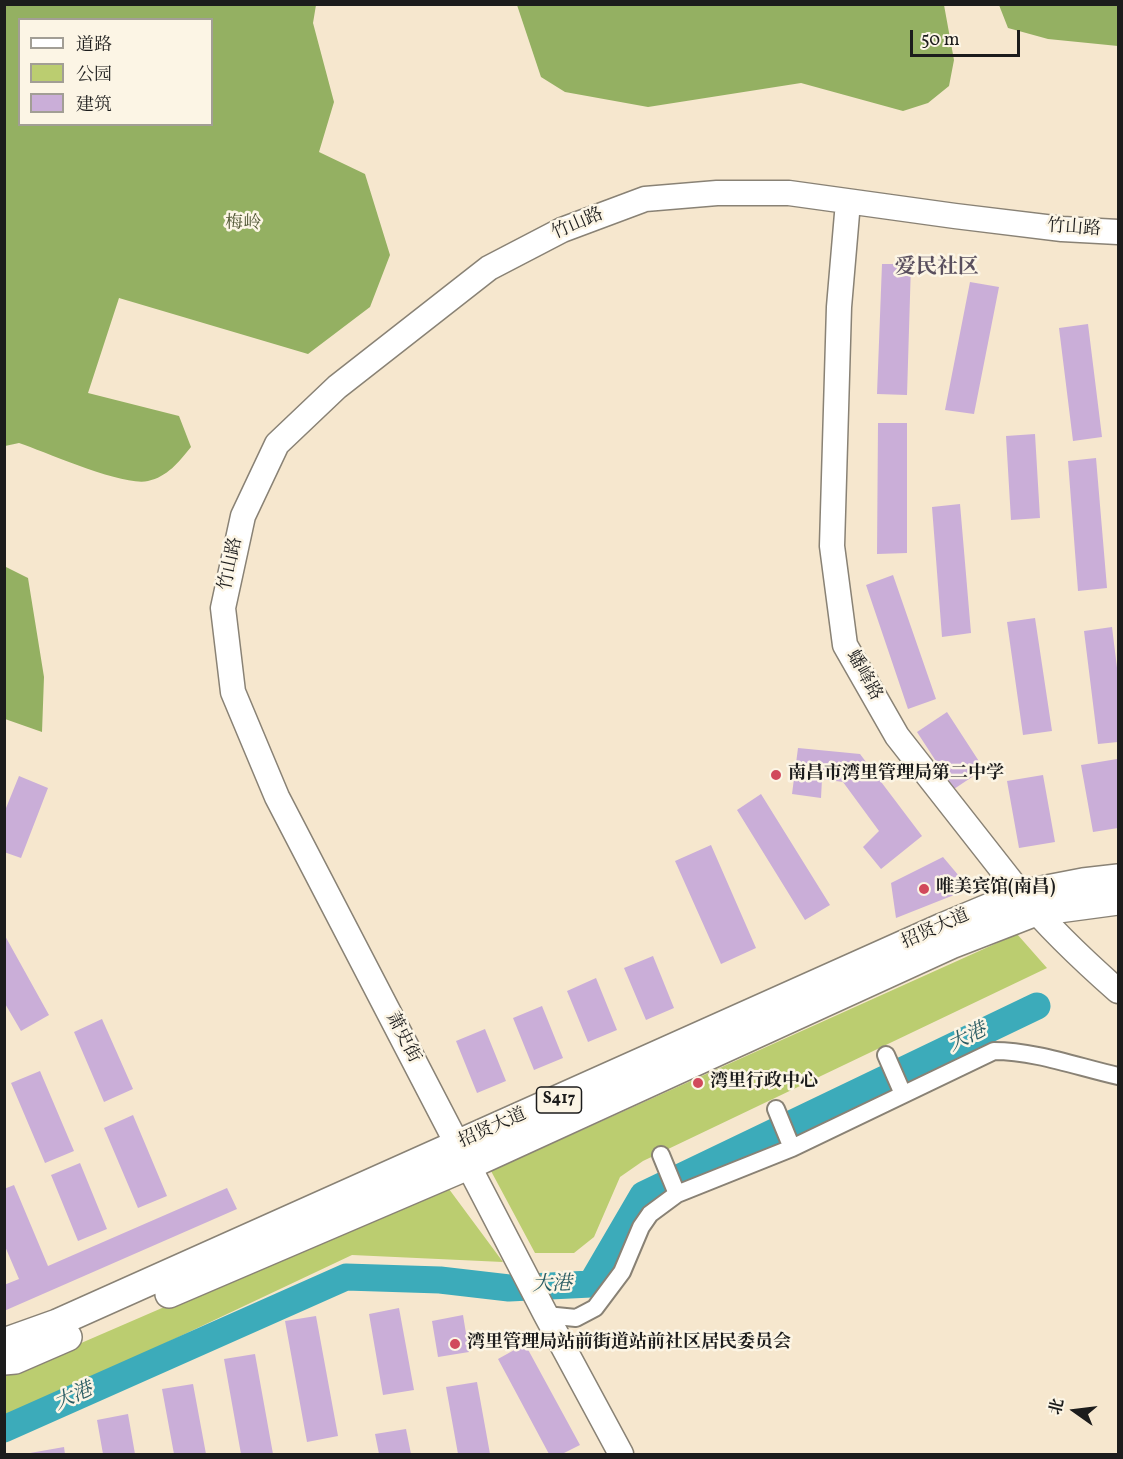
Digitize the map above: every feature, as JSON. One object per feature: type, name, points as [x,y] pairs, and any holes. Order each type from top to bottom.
[{"type":"main road","name":"招贤大道","points":[[4,1342],[57,1323],[463,1156],[940,950],[1028,903],[1083,882],[1119,878]]},
{"type":"main road","name":"招贤大道","points":[[1028,903],[1119,902]]},
{"type":"main road","name":"招贤大道","points":[[4,1361],[15,1360],[463,1156]]},
{"type":"street","name":"竹山路","points":[[223,608],[243,516],[277,444],[337,387],[489,268],[562,230],[645,199],[717,192],[789,193],[1062,229],[1119,232]]},
{"type":"street","name":"蟠峰路","points":[[848,201],[839,307],[832,546],[845,645],[897,736],[1028,903],[1093,969],[1119,991]]},
{"type":"street","name":"萧史街","points":[[223,608],[233,692],[277,796],[621,1455]]},
{"type":"street","points":[[546,1314],[576,1318],[595,1308],[622,1272],[641,1227],[650,1215],[678,1194],[792,1148],[994,1051],[1033,1056],[1119,1076]]},
{"type":"street","points":[[886,1055],[903,1094]]},
{"type":"street","points":[[776,1109],[792,1148]]},
{"type":"street","points":[[661,1155],[678,1194]]},
{"type":"green space","name":"梅岭","points":[[5,4],[316,5],[313,23],[334,102],[319,152],[365,174],[390,255],[370,307],[308,354],[119,298],[88,393],[179,416],[191,447],[161,476],[148,481],[137,481],[85,468],[19,443],[5,446]]},
{"type":"green space","points":[[517,5],[944,5],[954,60],[949,86],[928,103],[903,111],[801,83],[648,107],[565,92],[541,77]]},
{"type":"green space","points":[[999,5],[1118,5],[1118,46],[1048,39],[1008,28]]},
{"type":"green space","points":[[4,566],[28,578],[44,677],[42,732],[5,719]]},
{"type":"green space","points":[[1017,934],[1047,968],[643,1161],[620,1177],[594,1237],[574,1253],[535,1253],[491,1171]]},
{"type":"green space","points":[[446,1185],[503,1262],[352,1255],[5,1419],[5,1376]]},
{"type":"building","points":[[882,264],[911,264],[907,395],[877,394]]},
{"type":"building","points":[[970,282],[999,287],[974,414],[945,410]]},
{"type":"building","points":[[1088,324],[1102,437],[1073,441],[1059,328]]},
{"type":"building","points":[[878,423],[907,423],[907,553],[877,554]]},
{"type":"building","points":[[1035,434],[1040,518],[1011,520],[1006,436]]},
{"type":"building","points":[[1096,458],[1107,588],[1078,591],[1068,461]]},
{"type":"building","points":[[960,504],[971,633],[942,637],[932,507]]},
{"type":"building","points":[[893,575],[936,699],[908,709],[866,585]]},
{"type":"building","points":[[1035,618],[1052,731],[1023,735],[1007,622]]},
{"type":"building","points":[[1112,627],[1118,676],[1118,742],[1098,744],[1084,631]]},
{"type":"building","points":[[947,712],[984,769],[954,789],[917,732]]},
{"type":"building","points":[[798,748],[860,754],[922,836],[881,869],[863,847],[879,831],[843,782],[822,779],[821,798],[792,794]]},
{"type":"building","points":[[1117,759],[1118,828],[1093,832],[1081,765]]},
{"type":"building","points":[[1043,775],[1055,842],[1019,848],[1007,781]]},
{"type":"building","points":[[19,776],[48,788],[21,858],[4,852],[4,813]]},
{"type":"building","points":[[761,794],[830,905],[805,920],[737,810]]},
{"type":"building","points":[[711,845],[756,948],[721,964],[675,861]]},
{"type":"building","name":"唯美宾馆(南昌)","points":[[943,857],[959,876],[954,895],[896,918],[891,883]]},
{"type":"building","points":[[4,934],[49,1015],[21,1031],[4,1002]]},
{"type":"building","points":[[653,956],[674,1008],[646,1020],[624,968]]},
{"type":"building","points":[[596,978],[617,1030],[588,1042],[567,991]]},
{"type":"building","points":[[542,1006],[563,1058],[534,1070],[513,1018]]},
{"type":"building","points":[[102,1019],[133,1089],[104,1102],[74,1032]]},
{"type":"building","points":[[485,1029],[506,1081],[477,1093],[456,1041]]},
{"type":"building","points":[[40,1071],[74,1151],[45,1163],[11,1083]]},
{"type":"building","points":[[133,1115],[167,1196],[138,1208],[104,1128]]},
{"type":"building","points":[[80,1163],[107,1229],[78,1241],[51,1175]]},
{"type":"building","points":[[14,1185],[48,1266],[227,1188],[237,1209],[4,1311],[4,1285],[19,1279],[4,1244],[4,1189]]},
{"type":"building","points":[[399,1308],[414,1390],[383,1395],[369,1314]]},
{"type":"building","points":[[463,1315],[469,1352],[438,1357],[432,1321]]},
{"type":"building","points":[[316,1316],[338,1436],[307,1442],[285,1321]]},
{"type":"building","points":[[525,1344],[580,1445],[562,1454],[549,1454],[498,1359]]},
{"type":"building","points":[[255,1354],[273,1454],[241,1454],[224,1359]]},
{"type":"building","points":[[477,1382],[490,1454],[458,1454],[446,1387]]},
{"type":"building","points":[[193,1384],[206,1454],[174,1454],[162,1389]]},
{"type":"building","points":[[128,1414],[135,1454],[103,1454],[97,1420]]},
{"type":"building","points":[[406,1429],[411,1454],[379,1454],[375,1434]]},
{"type":"building","points":[[64,1447],[65,1454],[30,1454],[30,1453]]},
{"type":"waterway","name":"大港","points":[[4,1429],[346,1277],[440,1280],[509,1288],[591,1284],[643,1195],[1037,1006]]},
{"type":"place","name":"南昌市湾里管理局第二中学","points":[[776,775]]},
{"type":"place","name":"唯美宾馆(南昌)","points":[[924,889]]},
{"type":"place","name":"湾里行政中心","points":[[698,1083]]},
{"type":"place","name":"湾里管理局站前街道站前社区居民委员会","points":[[455,1344]]},
{"type":"district","name":"爱民社区","points":[[937,269]]}]
